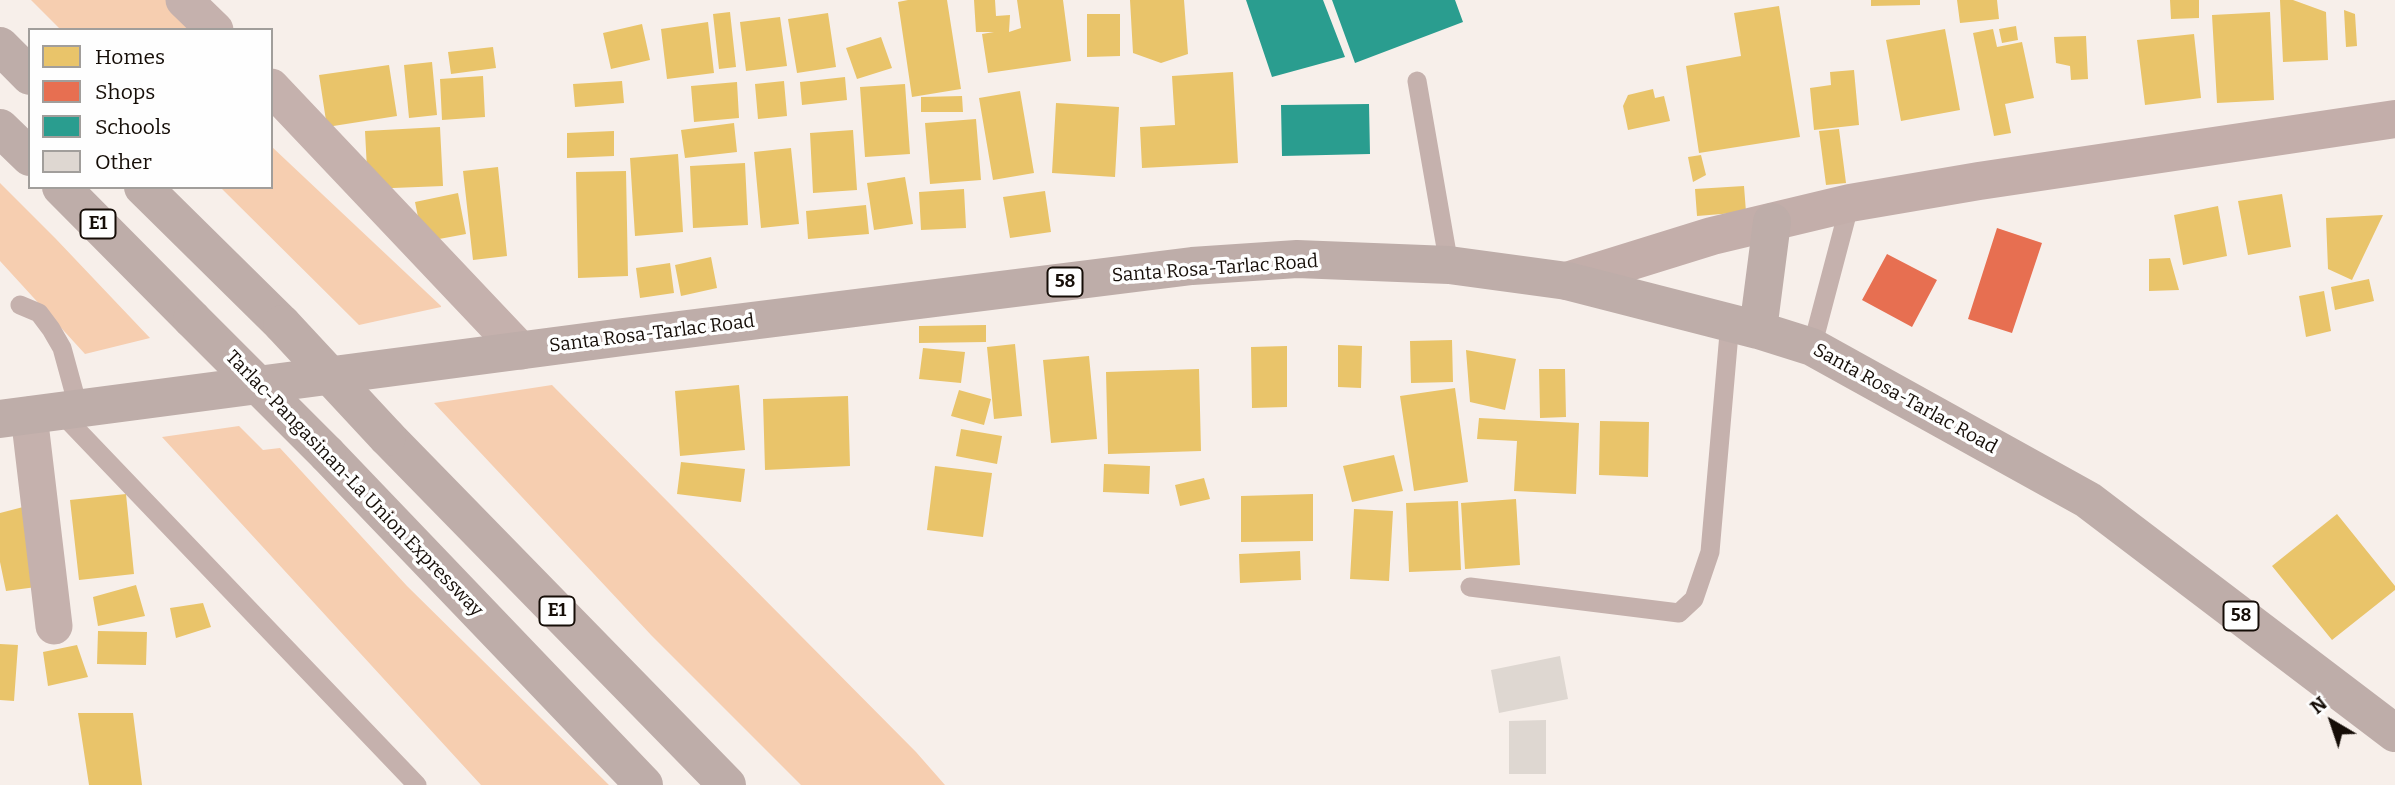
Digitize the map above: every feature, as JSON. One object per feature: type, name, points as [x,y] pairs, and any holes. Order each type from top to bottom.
[{"type":"highway","points":[[0,46],[28,74]]},
{"type":"highway","points":[[0,128],[28,155]]},
{"type":"highway","name":"Tarlac-Pangasinan-La Union Expressway","points":[[63,189],[327,454],[644,785]]},
{"type":"highway","name":"E1","points":[[145,189],[282,324],[387,437],[727,785]]},
{"type":"highway","points":[[1744,326],[1772,222]]},
{"type":"highway","name":"Santa Rosa-Tarlac Road","points":[[42,414],[1192,267],[1297,259],[1449,265],[1567,281],[1744,326],[1812,347],[2088,500],[2395,733]]},
{"type":"street","points":[[184,0],[213,28]]},
{"type":"street","points":[[273,89],[521,351]]},
{"type":"street","points":[[1567,281],[1700,239],[1850,203],[2395,119]]},
{"type":"street","points":[[42,414],[54,626]]},
{"type":"lane","points":[[1417,81],[1449,265]]},
{"type":"lane","points":[[1812,347],[1850,203]]},
{"type":"lane","points":[[20,305],[39,313],[62,348],[42,414],[417,785]]},
{"type":"lane","points":[[1470,587],[1679,613],[1694,599],[1710,552],[1744,326]]},
{"type":"shaded area","points":[[31,0],[168,0],[196,28],[59,28]]},
{"type":"shaded area","points":[[273,148],[441,306],[359,325],[222,189],[273,189]]},
{"type":"shaded area","points":[[0,183],[150,338],[85,354],[0,261]]},
{"type":"shaded area","points":[[552,385],[916,752],[945,785],[801,785],[651,635],[434,403]]},
{"type":"shaded area","points":[[239,426],[263,450],[280,448],[407,586],[609,785],[481,785],[162,437]]},
{"type":"building: Homes","points":[[947,0],[961,89],[912,97],[898,2]]},
{"type":"building: Homes","points":[[974,0],[995,0],[996,16],[1010,15],[1009,32],[1021,28],[1017,0],[1063,0],[1071,61],[988,73],[982,34],[994,32],[976,32]]},
{"type":"building: Homes","points":[[1130,0],[1184,0],[1188,54],[1161,63],[1133,53]]},
{"type":"building: Homes","points":[[1871,0],[1920,0],[1920,5],[1871,6]]},
{"type":"building: Homes","points":[[1957,0],[1997,0],[1999,19],[1960,23]]},
{"type":"building: Homes","points":[[2170,0],[2199,0],[2199,18],[2171,19]]},
{"type":"building: Homes","points":[[2280,0],[2293,0],[2326,12],[2328,60],[2283,62]]},
{"type":"building: Homes","points":[[1779,6],[1800,137],[1699,153],[1686,66],[1741,56],[1734,13]]},
{"type":"building: Homes","points":[[2344,10],[2355,14],[2357,46],[2346,47]]},
{"type":"building: Homes","points":[[730,12],[736,67],[719,69],[713,14]]},
{"type":"building: Homes","points":[[2270,12],[2274,100],[2217,103],[2212,15]]},
{"type":"building: Homes","points":[[828,13],[836,67],[797,73],[788,19]]},
{"type":"building: Homes","points":[[1087,14],[1120,14],[1120,56],[1087,57]]},
{"type":"building: Homes","points":[[780,17],[787,66],[746,71],[740,22]]},
{"type":"building: Homes","points":[[708,22],[714,73],[667,79],[661,29]]},
{"type":"building: Homes","points":[[642,24],[650,60],[611,69],[603,33]]},
{"type":"building: Homes","points":[[2016,26],[2018,40],[2002,43],[1999,29]]},
{"type":"building: Homes","points":[[1945,29],[1960,110],[1901,121],[1886,40]]},
{"type":"building: Homes","points":[[1993,29],[1997,47],[2022,42],[2034,98],[2005,104],[2011,133],[1994,136],[1973,33]]},
{"type":"building: Homes","points":[[2194,34],[2201,98],[2145,105],[2137,40]]},
{"type":"building: Homes","points":[[2086,36],[2088,79],[2071,80],[2070,66],[2056,63],[2054,37]]},
{"type":"building: Homes","points":[[881,37],[892,68],[857,79],[846,48]]},
{"type":"building: Homes","points":[[493,47],[496,68],[451,74],[448,52]]},
{"type":"building: Homes","points":[[432,62],[437,115],[409,118],[404,65]]},
{"type":"building: Homes","points":[[389,65],[397,116],[327,127],[319,75]]},
{"type":"building: Homes","points":[[1854,70],[1859,125],[1814,130],[1810,88],[1831,85],[1830,72]]},
{"type":"building: Homes","points":[[1233,72],[1238,163],[1142,168],[1140,127],[1175,125],[1172,76]]},
{"type":"building: Homes","points":[[483,76],[485,117],[442,120],[440,79]]},
{"type":"building: Homes","points":[[845,77],[847,100],[802,105],[800,82]]},
{"type":"building: Homes","points":[[622,81],[624,103],[575,107],[573,84]]},
{"type":"building: Homes","points":[[784,81],[787,116],[758,119],[755,84]]},
{"type":"building: Homes","points":[[737,82],[739,118],[694,122],[691,86]]},
{"type":"building: Homes","points":[[905,84],[910,154],[865,157],[860,87]]},
{"type":"building: Homes","points":[[1653,89],[1655,98],[1664,96],[1670,121],[1628,130],[1623,106],[1628,95]]},
{"type":"building: Homes","points":[[1020,91],[1034,173],[993,180],[979,98]]},
{"type":"building: Homes","points":[[962,96],[963,112],[921,112],[921,97]]},
{"type":"building: Homes","points":[[1056,103],[1119,107],[1115,177],[1052,173]]},
{"type":"building: Homes","points":[[976,119],[981,180],[930,184],[925,123]]},
{"type":"building: Homes","points":[[734,123],[737,152],[685,158],[681,130]]},
{"type":"building: Homes","points":[[440,127],[443,186],[368,189],[365,131]]},
{"type":"building: Homes","points":[[1839,129],[1846,183],[1826,185],[1819,131]]},
{"type":"building: Homes","points":[[853,130],[857,190],[813,193],[810,133]]},
{"type":"building: Homes","points":[[614,131],[614,156],[567,158],[567,133]]},
{"type":"building: Homes","points":[[791,148],[799,224],[761,228],[754,152]]},
{"type":"building: Homes","points":[[678,154],[683,232],[635,236],[630,158]]},
{"type":"building: Homes","points":[[1701,155],[1706,175],[1693,182],[1688,157]]},
{"type":"building: Homes","points":[[745,163],[748,225],[693,228],[690,166]]},
{"type":"building: Homes","points":[[498,167],[507,256],[473,260],[463,171]]},
{"type":"building: Homes","points":[[626,171],[628,276],[578,278],[576,172]]},
{"type":"building: Homes","points":[[905,177],[913,224],[874,230],[867,183]]},
{"type":"building: Homes","points":[[1744,186],[1746,212],[1697,216],[1695,189]]},
{"type":"building: Homes","points":[[964,189],[966,228],[921,230],[919,192]]},
{"type":"building: Homes","points":[[1045,191],[1051,232],[1010,238],[1003,197]]},
{"type":"building: Homes","points":[[458,193],[466,234],[423,242],[415,202]]},
{"type":"building: Homes","points":[[2282,194],[2291,247],[2248,255],[2238,201]]},
{"type":"building: Homes","points":[[866,205],[869,234],[808,239],[806,211]]},
{"type":"building: Homes","points":[[2218,206],[2227,256],[2183,265],[2174,215]]},
{"type":"building: Homes","points":[[2383,215],[2352,280],[2328,269],[2326,218]]},
{"type":"building: Homes","points":[[711,257],[717,288],[681,296],[675,265]]},
{"type":"building: Homes","points":[[2170,258],[2179,290],[2149,291],[2149,259]]},
{"type":"building: Homes","points":[[670,263],[674,293],[640,298],[636,268]]},
{"type":"building: Homes","points":[[2369,279],[2374,301],[2335,310],[2331,287]]},
{"type":"building: Homes","points":[[2324,291],[2331,331],[2306,337],[2299,296]]},
{"type":"building: Homes","points":[[986,325],[986,342],[919,343],[919,326]]},
{"type":"building: Homes","points":[[1452,340],[1453,382],[1411,383],[1410,341]]},
{"type":"building: Homes","points":[[1015,344],[1022,416],[994,419],[987,347]]},
{"type":"building: Homes","points":[[1338,345],[1362,346],[1361,388],[1338,387]]},
{"type":"building: Homes","points":[[1287,346],[1287,407],[1252,408],[1251,347]]},
{"type":"building: Homes","points":[[923,348],[965,352],[961,383],[919,379]]},
{"type":"building: Homes","points":[[1466,350],[1516,359],[1505,410],[1470,402]]},
{"type":"building: Homes","points":[[1089,356],[1097,439],[1051,443],[1043,360]]},
{"type":"building: Homes","points":[[1199,369],[1201,451],[1108,454],[1106,372]]},
{"type":"building: Homes","points":[[1539,369],[1565,369],[1566,417],[1540,418]]},
{"type":"building: Homes","points":[[739,385],[745,450],[680,456],[675,391]]},
{"type":"building: Homes","points":[[1455,388],[1468,482],[1414,491],[1400,396]]},
{"type":"building: Homes","points":[[959,390],[991,399],[984,425],[951,416]]},
{"type":"building: Homes","points":[[848,396],[850,466],[765,470],[763,399]]},
{"type":"building: Homes","points":[[1479,418],[1579,423],[1576,494],[1514,491],[1517,441],[1477,439]]},
{"type":"building: Homes","points":[[1600,421],[1649,422],[1648,477],[1599,475]]},
{"type":"building: Homes","points":[[961,429],[1002,436],[997,464],[956,456]]},
{"type":"building: Homes","points":[[1394,455],[1403,491],[1352,502],[1343,466]]},
{"type":"building: Homes","points":[[681,462],[745,469],[741,502],[677,494]]},
{"type":"building: Homes","points":[[1104,464],[1150,466],[1149,494],[1103,492]]},
{"type":"building: Homes","points":[[935,466],[992,473],[983,537],[927,530]]},
{"type":"building: Homes","points":[[1204,478],[1210,499],[1180,506],[1175,485]]},
{"type":"building: Homes","points":[[126,494],[134,574],[79,580],[70,500]]},
{"type":"building: Homes","points":[[1313,494],[1313,541],[1241,542],[1241,496]]},
{"type":"building: Homes","points":[[1516,499],[1520,565],[1465,569],[1461,503]]},
{"type":"building: Homes","points":[[1458,501],[1461,570],[1409,572],[1406,503]]},
{"type":"building: Homes","points":[[27,506],[44,586],[6,591],[0,562],[0,513]]},
{"type":"building: Homes","points":[[1354,509],[1393,511],[1389,581],[1350,579]]},
{"type":"building: Homes","points":[[2337,514],[2395,586],[2395,590],[2332,640],[2272,566]]},
{"type":"building: Homes","points":[[1300,551],[1301,580],[1240,583],[1239,554]]},
{"type":"building: Homes","points":[[136,585],[145,616],[98,626],[93,597]]},
{"type":"building: Homes","points":[[203,603],[211,627],[176,638],[170,608]]},
{"type":"building: Homes","points":[[98,631],[147,632],[146,665],[97,664]]},
{"type":"building: Homes","points":[[0,644],[18,645],[14,701],[0,700]]},
{"type":"building: Homes","points":[[77,645],[88,677],[48,686],[43,652]]},
{"type":"building: Homes","points":[[78,713],[133,713],[142,785],[89,785]]},
{"type":"building: Shops","points":[[1997,228],[2042,243],[2012,333],[1968,319]]},
{"type":"building: Shops","points":[[1887,254],[1937,280],[1912,327],[1862,300]]},
{"type":"building: Schools","points":[[1246,0],[1323,0],[1345,57],[1272,77]]},
{"type":"building: Schools","points":[[1332,0],[1455,0],[1463,22],[1355,63]]},
{"type":"building: Schools","points":[[1369,104],[1370,154],[1282,156],[1281,105]]},
{"type":"building: Other","points":[[1560,656],[1568,699],[1499,713],[1491,670]]},
{"type":"building: Other","points":[[1546,720],[1546,774],[1509,774],[1509,721]]}]
